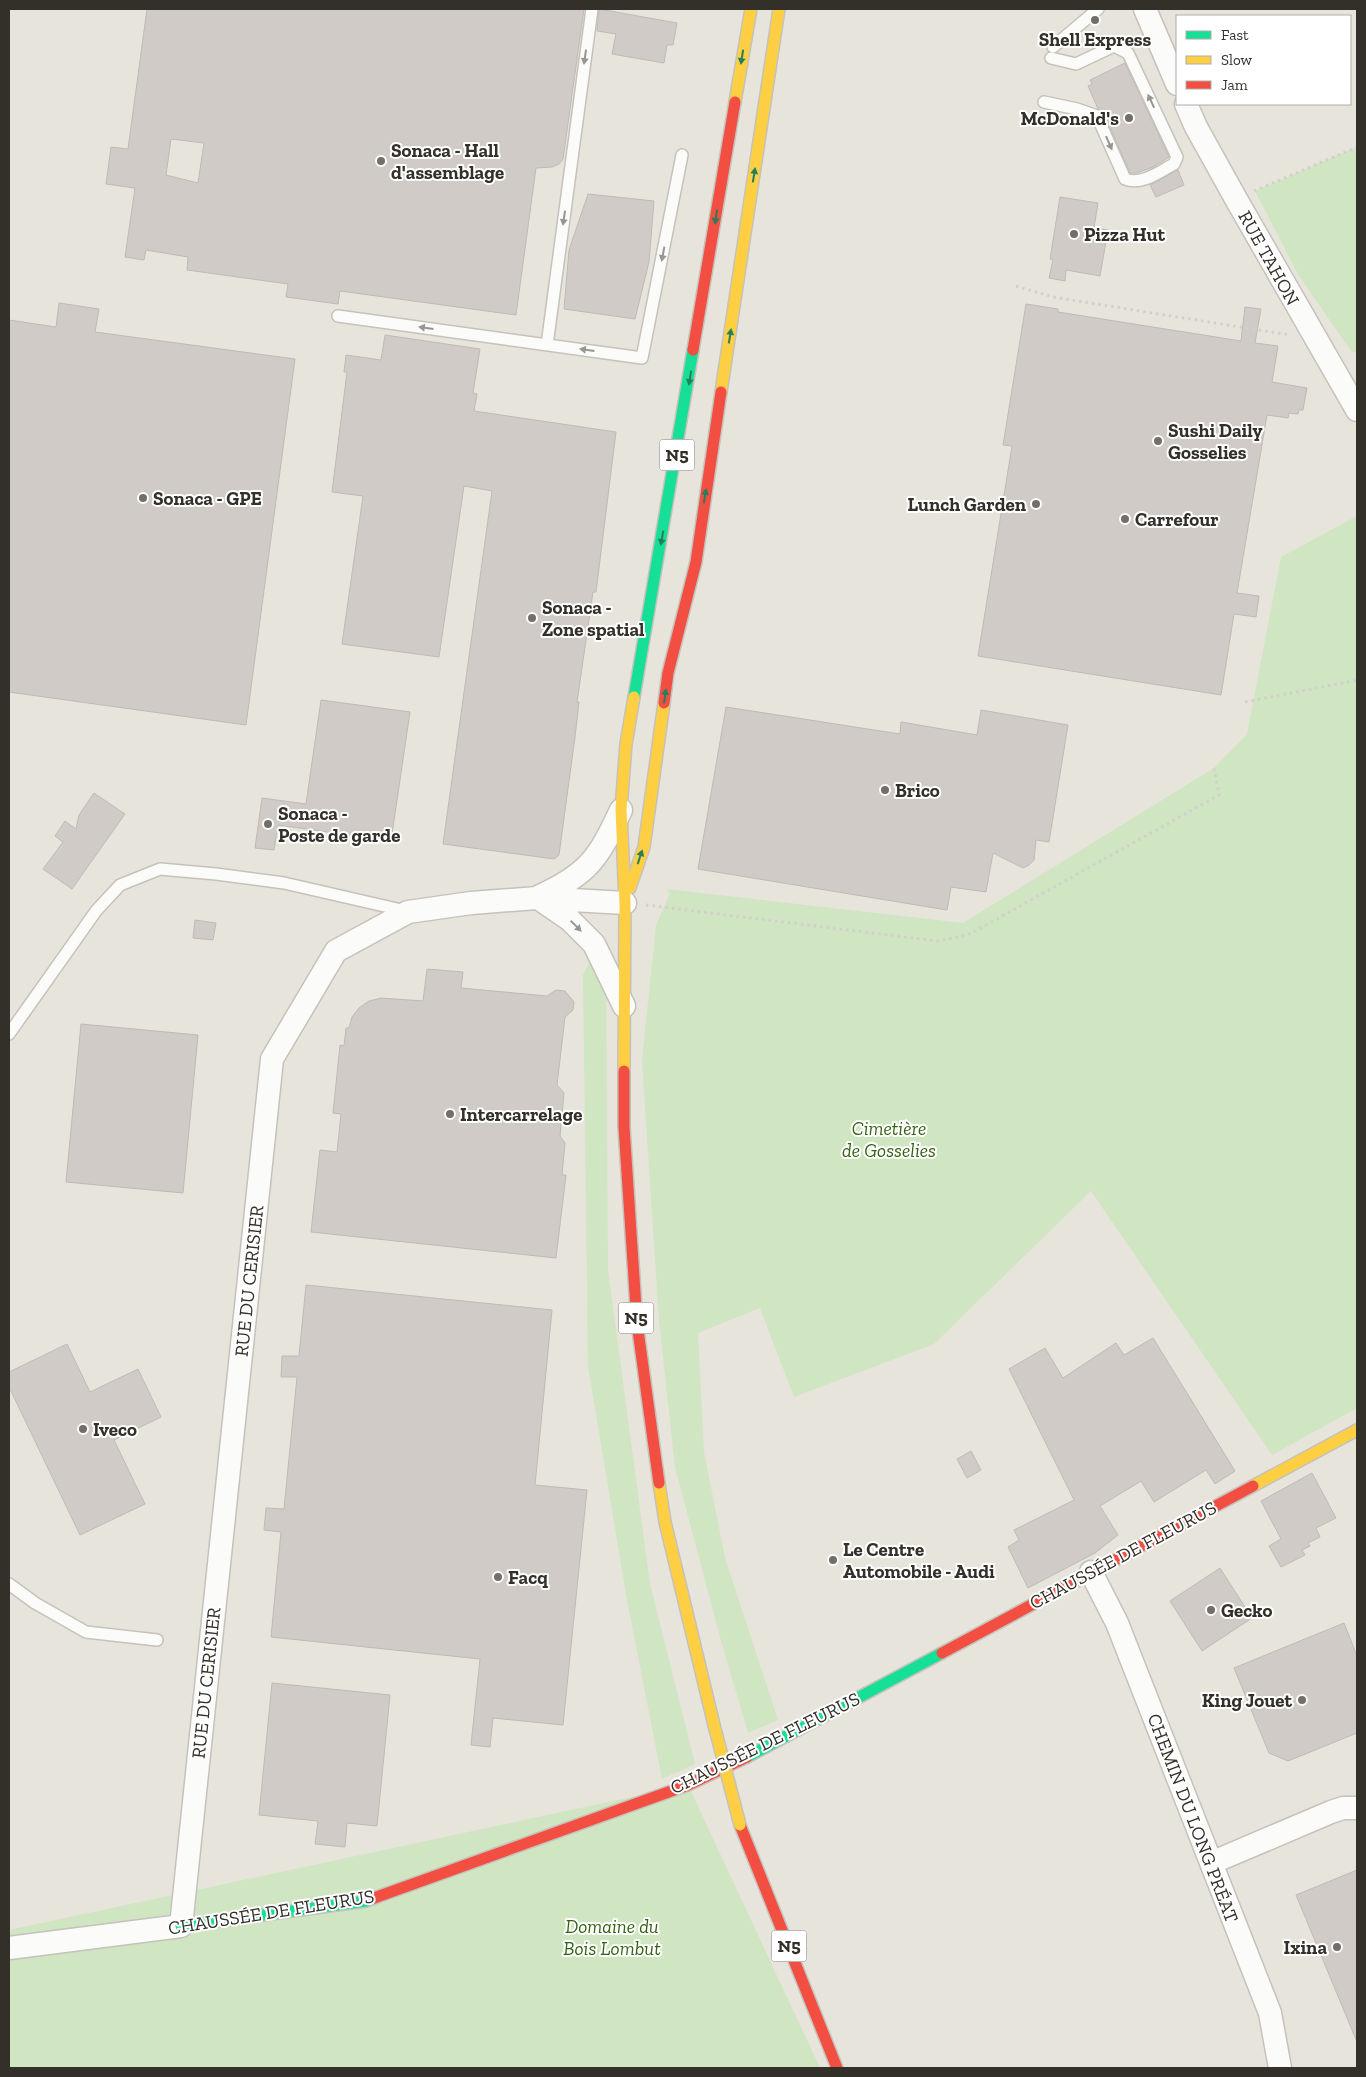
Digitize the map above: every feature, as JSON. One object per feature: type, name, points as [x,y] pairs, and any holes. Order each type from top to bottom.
[{"type":"main road","name":"N5","points":[[750,9],[626,744],[621,810],[625,903],[624,1127],[637,1323],[664,1522],[740,1824],[837,2068]]},
{"type":"main road","name":"N5","points":[[625,903],[644,847],[668,673],[696,562],[779,9]]},
{"type":"main road","name":"CHAUSSÉE DE FLEURUS","points":[[181,1926],[366,1901],[688,1785],[779,1741],[1357,1430]]},
{"type":"street","points":[[1144,9],[1176,82]]},
{"type":"street","name":"RUE TAHON","points":[[1186,105],[1196,127],[1315,339],[1355,402]]},
{"type":"street","points":[[621,810],[604,846],[582,873],[537,898],[570,920],[594,944],[624,1006]]},
{"type":"street","name":"RUE DU CERISIER","points":[[181,1926],[272,1059],[336,951],[408,912],[471,903],[537,898],[625,903]]},
{"type":"street","name":"CHEMIN DU LONG PRÉAT","points":[[1091,1572],[1117,1623],[1270,2013],[1280,2068]]},
{"type":"street","points":[[1210,1863],[1331,1812],[1342,1808],[1357,1808]]},
{"type":"street","name":"CHAUSSÉE DE FLEURUS","points":[[9,1948],[181,1926]]},
{"type":"lane","points":[[547,345],[592,9]]},
{"type":"lane","points":[[1044,102],[1077,109],[1097,116],[1126,179],[1132,182],[1140,181],[1174,164],[1177,157],[1128,53],[1114,46],[1076,64],[1052,52],[1098,9]]},
{"type":"lane","points":[[338,316],[642,358],[682,154]]},
{"type":"lane","points":[[9,1034],[96,912],[120,885],[160,869],[216,874],[284,884],[408,912]]},
{"type":"lane","points":[[9,1584],[35,1602],[86,1632],[158,1640]]},
{"type":"path","points":[[1236,199],[1357,147]]},
{"type":"path","points":[[1016,286],[1053,297],[1315,339]]},
{"type":"path","points":[[1245,702],[1357,680]]},
{"type":"path","points":[[625,903],[937,941],[968,935],[1219,795],[1214,768]]},
{"type":"green space","points":[[1357,147],[1357,353],[1351,351],[1299,276],[1255,191]]},
{"type":"green space","name":"Cimetière de Gosselies","points":[[1357,516],[1357,1408],[1272,1455],[1091,1191],[934,1344],[794,1397],[760,1308],[698,1333],[704,1452],[725,1558],[778,1720],[748,1733],[720,1637],[675,1467],[659,1320],[642,1061],[656,925],[670,894],[667,889],[963,923],[1214,768],[1247,734],[1281,557]]},
{"type":"green space","points":[[591,959],[606,968],[608,1270],[650,1584],[695,1764],[662,1779],[627,1600],[588,1366],[583,975]]},
{"type":"green space","name":"Domaine du Bois Lombut","points":[[688,1785],[820,2068],[9,2068],[9,1930]]},
{"type":"building","name":"Sonaca - Hall d'assemblage","points":[[147,9],[584,9],[563,159],[559,164],[552,167],[536,168],[516,315],[340,291],[338,304],[286,297],[288,284],[187,270],[188,257],[146,250],[144,260],[125,257],[135,188],[106,184],[111,147],[128,149]],"holes":[[[171,139],[204,143],[198,183],[166,175]]]},
{"type":"building","points":[[599,9],[677,23],[673,45],[667,45],[664,63],[612,54],[616,34],[597,31]]},
{"type":"building","name":"McDonald's","points":[[1125,63],[1169,157],[1153,167],[1137,173],[1130,173],[1104,113],[1098,109],[1088,86],[1092,84],[1090,80]]},
{"type":"building","points":[[1178,170],[1184,185],[1156,197],[1150,185]]},
{"type":"building","points":[[588,194],[654,201],[649,262],[635,319],[564,309],[569,250]]},
{"type":"building","name":"Pizza Hut","points":[[1060,197],[1098,203],[1094,228],[1108,230],[1100,276],[1066,270],[1065,281],[1049,278],[1053,260],[1050,259]]},
{"type":"building","name":"Sonaca - GPE","points":[[59,303],[99,309],[95,332],[295,359],[246,725],[9,692],[9,320],[56,327]]},
{"type":"building","name":"Carrefour","points":[[1026,304],[1058,309],[1058,312],[1241,341],[1245,307],[1261,309],[1255,343],[1278,346],[1272,382],[1307,388],[1303,410],[1299,410],[1298,414],[1289,413],[1288,418],[1267,415],[1237,593],[1259,596],[1256,617],[1234,614],[1221,695],[978,656],[1012,446],[1003,445]]},
{"type":"building","name":"Sonaca - Zone spatial","points":[[385,335],[480,349],[473,393],[477,394],[474,411],[616,432],[596,592],[593,592],[577,702],[579,702],[575,737],[559,855],[554,859],[443,844],[492,491],[464,486],[439,657],[342,644],[363,496],[332,492],[347,372],[344,372],[346,355],[381,360]]},
{"type":"building","points":[[321,700],[410,712],[391,841],[278,825],[274,850],[255,848],[262,798],[306,804]]},
{"type":"building","name":"Brico","points":[[726,707],[900,734],[901,722],[977,735],[981,710],[1068,725],[1049,842],[1036,840],[1034,860],[1023,868],[993,853],[986,892],[951,887],[947,910],[698,869]]},
{"type":"building","points":[[94,793],[125,814],[72,889],[43,869],[63,842],[55,836],[65,821],[76,829],[79,815]]},
{"type":"building","points":[[195,920],[216,923],[213,940],[193,938]]},
{"type":"building","name":"Intercarrelage","points":[[427,969],[463,972],[461,988],[547,996],[556,990],[565,991],[574,1002],[573,1010],[565,1017],[557,1085],[564,1093],[560,1136],[565,1143],[562,1175],[566,1175],[556,1258],[311,1232],[320,1150],[337,1152],[341,1114],[333,1113],[340,1045],[344,1046],[346,1028],[349,1028],[352,1017],[359,1008],[369,1001],[381,998],[423,1001]]},
{"type":"building","points":[[81,1024],[198,1035],[183,1193],[66,1182]]},
{"type":"building","points":[[306,1285],[552,1310],[535,1485],[587,1490],[563,1725],[493,1718],[490,1747],[471,1745],[480,1659],[271,1637],[281,1532],[264,1530],[266,1508],[284,1509],[297,1377],[281,1377],[282,1356],[299,1356]]},
{"type":"building","points":[[1153,1338],[1235,1471],[1215,1484],[1206,1470],[1154,1502],[1141,1481],[1100,1506],[1118,1535],[1095,1553],[1028,1588],[1008,1547],[1019,1540],[1014,1530],[1074,1500],[1009,1369],[1045,1348],[1063,1378],[1116,1343],[1124,1355]]},
{"type":"building","name":"Iveco","points":[[67,1344],[90,1392],[138,1369],[161,1417],[114,1440],[145,1504],[80,1535],[9,1387],[9,1372]]},
{"type":"building","points":[[971,1451],[981,1470],[967,1478],[957,1459]]},
{"type":"building","points":[[1312,1473],[1336,1518],[1316,1528],[1320,1537],[1308,1543],[1310,1546],[1302,1550],[1305,1555],[1281,1567],[1269,1546],[1281,1539],[1261,1501]]},
{"type":"building","name":"Gecko","points":[[1220,1568],[1252,1618],[1202,1651],[1170,1601]]},
{"type":"building","name":"King Jouet","points":[[1344,1623],[1357,1656],[1357,1733],[1288,1761],[1269,1753],[1234,1668]]},
{"type":"building","points":[[272,1683],[390,1695],[377,1826],[347,1823],[345,1847],[315,1844],[318,1821],[259,1815]]},
{"type":"building","name":"Ixina","points":[[1357,1870],[1357,2042],[1296,1895]]},
{"type":"traffic: fast","points":[[634,697],[693,350]]},
{"type":"traffic: fast","points":[[747,1757],[942,1653]]},
{"type":"traffic: fast","points":[[181,1926],[366,1901],[374,1898]]},
{"type":"traffic: slow","points":[[735,102],[751,9]]},
{"type":"traffic: slow","points":[[721,392],[779,9]]},
{"type":"traffic: slow","points":[[624,1071],[625,903],[621,809],[626,744],[634,697]]},
{"type":"traffic: slow","points":[[630,888],[644,847],[664,703]]},
{"type":"traffic: slow","points":[[1253,1486],[1357,1430]]},
{"type":"traffic: slow","points":[[659,1483],[665,1522],[714,1725]]},
{"type":"traffic: slow","points":[[714,1725],[740,1825]]},
{"type":"traffic: jam","points":[[693,350],[735,102]]},
{"type":"traffic: jam","points":[[664,703],[668,673],[696,562],[721,392]]},
{"type":"traffic: jam","points":[[624,1071],[624,1127],[637,1323],[659,1483]]},
{"type":"traffic: jam","points":[[942,1653],[1253,1486]]},
{"type":"traffic: jam","points":[[374,1898],[688,1785],[747,1757]]},
{"type":"traffic: jam","points":[[740,1825],[837,2068]]},
{"type":"place","name":"Shell Express","points":[[1095,20]]},
{"type":"place","name":"McDonald's","points":[[1129,118]]},
{"type":"place","name":"Sonaca - Hall d'assemblage","points":[[381,161]]},
{"type":"place","name":"Pizza Hut","points":[[1074,234]]},
{"type":"place","name":"Sushi Daily Gosselies","points":[[1158,441]]},
{"type":"place","name":"Sonaca - GPE","points":[[143,498]]},
{"type":"place","name":"Lunch Garden","points":[[1036,504]]},
{"type":"place","name":"Carrefour","points":[[1125,519]]},
{"type":"place","name":"Sonaca - Zone spatial","points":[[532,618]]},
{"type":"place","name":"Brico","points":[[885,790]]},
{"type":"place","name":"Sonaca - Poste de garde","points":[[268,824]]},
{"type":"place","name":"Intercarrelage","points":[[450,1114]]},
{"type":"place","name":"Iveco","points":[[83,1429]]},
{"type":"place","name":"Le Centre Automobile - Audi","points":[[833,1560]]},
{"type":"place","name":"Facq","points":[[498,1577]]},
{"type":"place","name":"Gecko","points":[[1211,1610]]},
{"type":"place","name":"King Jouet","points":[[1302,1700]]},
{"type":"place","name":"Ixina","points":[[1337,1947]]}]
